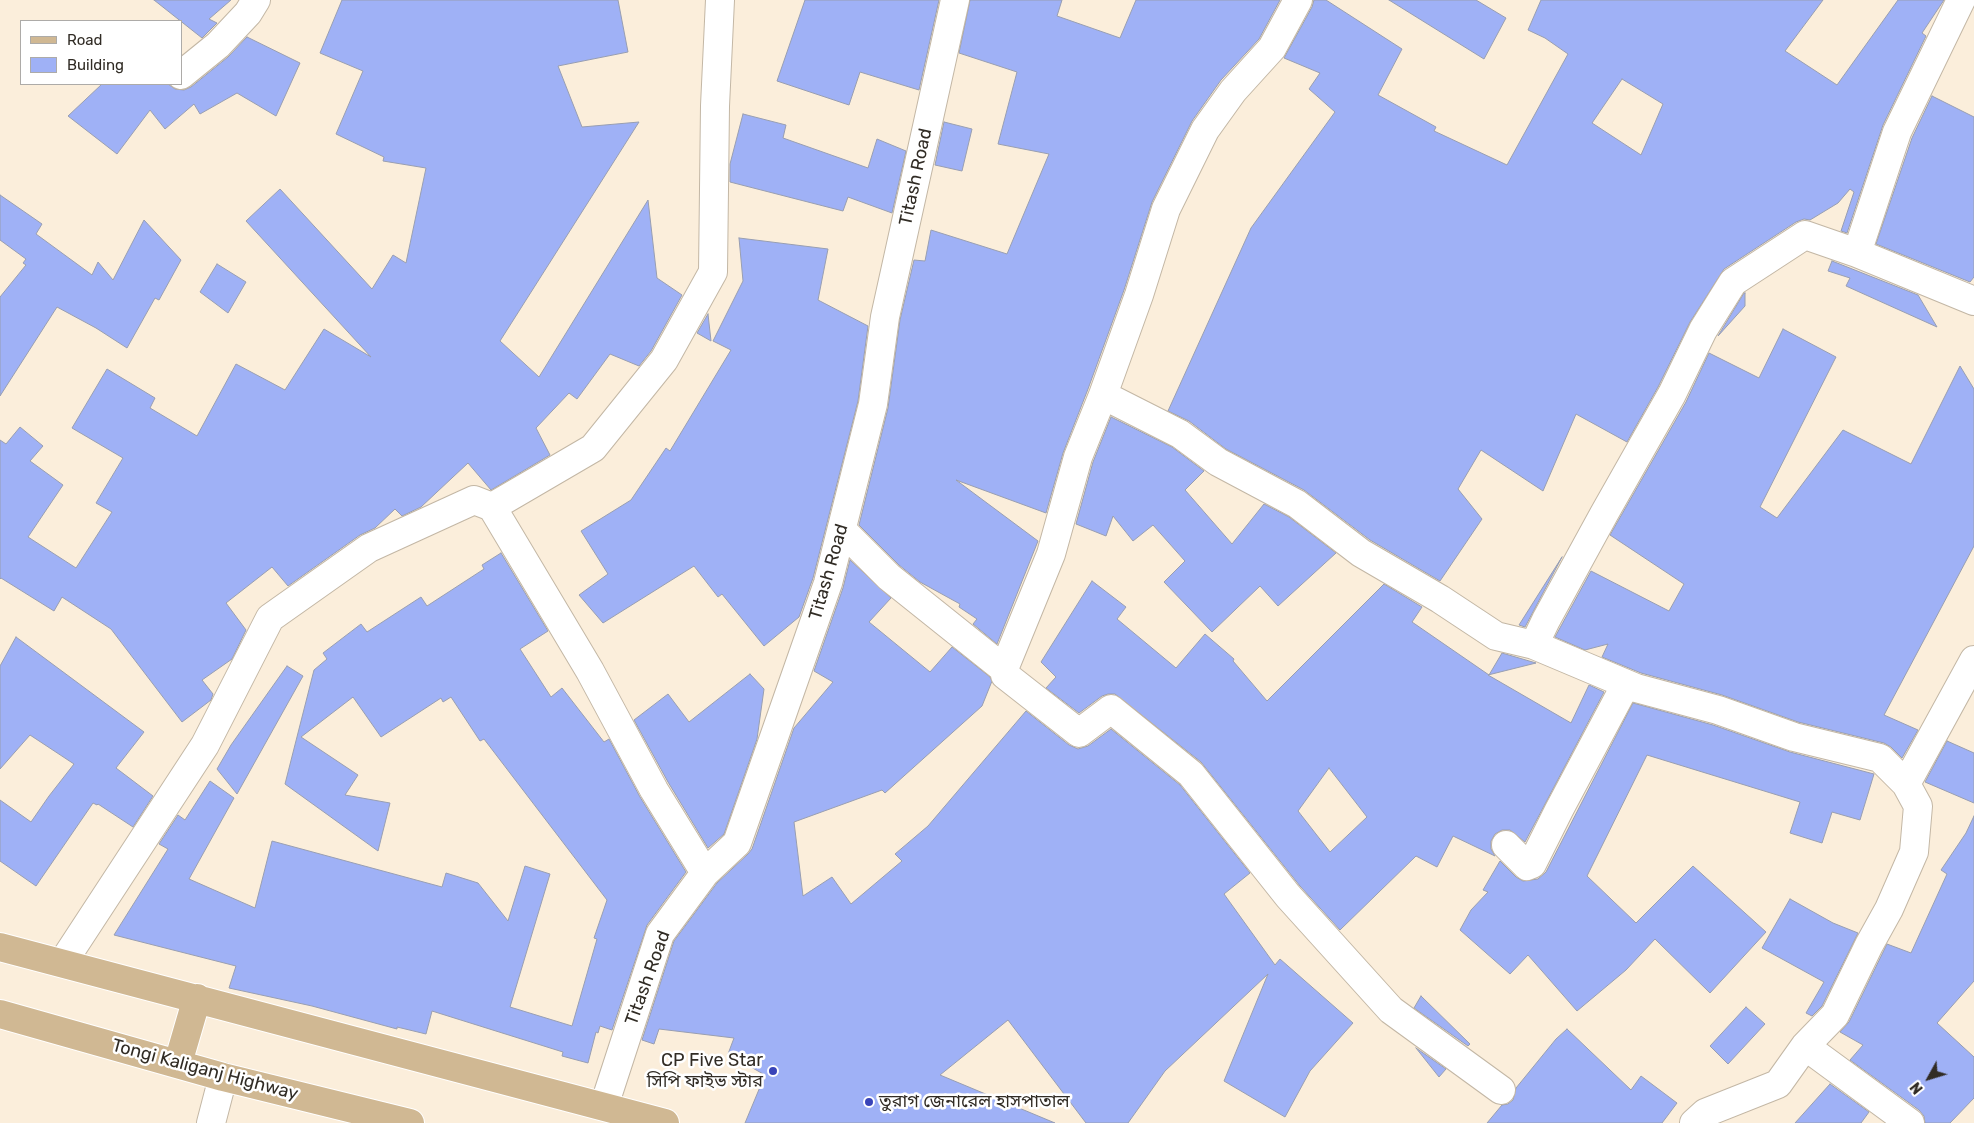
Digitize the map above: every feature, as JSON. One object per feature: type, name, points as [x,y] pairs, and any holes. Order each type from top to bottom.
[{"type":"main road","points":[[0,947],[64,962],[665,1123]]},
{"type":"main road","points":[[178,1063],[197,998]]},
{"type":"main road","name":"Tongi Kaliganj Highway","points":[[0,1014],[223,1077],[410,1123]]},
{"type":"street","points":[[182,75],[218,45],[248,13],[256,0]]},
{"type":"street","points":[[492,507],[593,448],[664,360],[713,272],[715,106],[720,0]]},
{"type":"street","name":"Titash Road","points":[[604,1106],[660,934],[705,873],[737,843],[828,584],[873,404],[885,316],[955,0]]},
{"type":"street","points":[[1298,0],[1272,48],[1233,91],[1205,130],[1166,209],[1139,295],[1078,456],[1050,554],[1004,669],[1005,675],[1079,733],[1111,709],[1191,774],[1288,896],[1391,1010],[1502,1090]]},
{"type":"street","points":[[1857,253],[1897,132],[1958,1]]},
{"type":"street","points":[[1534,645],[1604,514],[1672,394],[1703,330],[1733,282],[1805,236],[1857,253],[1974,301]]},
{"type":"street","points":[[1103,394],[1180,434],[1218,462],[1297,504],[1361,553],[1440,599],[1496,636],[1534,645],[1636,688],[1718,710],[1794,737],[1880,758],[1906,784],[1918,806],[1914,852],[1889,909],[1835,1015],[1805,1046],[1778,1084],[1705,1113],[1694,1123]]},
{"type":"street","points":[[64,962],[205,745],[270,618],[369,548],[474,500],[492,507],[590,670],[654,790],[705,873]]},
{"type":"street","points":[[842,530],[889,577],[1004,669]]},
{"type":"street","points":[[1906,784],[1974,660]]},
{"type":"street","points":[[1506,845],[1527,866],[1532,864],[1626,684]]},
{"type":"street","points":[[1805,1046],[1910,1123]]},
{"type":"street","points":[[211,1123],[223,1077]]},
{"type":"building","points":[[154,0],[231,0],[209,19],[217,23],[202,38],[182,22],[182,20],[179,20]]},
{"type":"building","points":[[342,0],[618,0],[628,52],[558,66],[582,127],[639,122],[500,341],[539,377],[648,200],[657,278],[682,295],[651,351],[639,366],[610,354],[577,399],[569,393],[536,428],[550,455],[491,490],[468,463],[421,507],[402,516],[395,509],[375,528],[360,535],[288,586],[272,567],[226,603],[246,630],[232,659],[202,680],[213,694],[211,700],[182,722],[111,629],[62,597],[54,611],[0,579],[0,440],[6,444],[20,427],[43,446],[30,461],[63,485],[28,537],[76,568],[112,512],[96,503],[123,458],[72,428],[107,369],[155,398],[150,408],[197,436],[236,364],[285,390],[324,329],[371,357],[246,221],[280,189],[372,289],[393,255],[406,263],[426,168],[383,161],[384,157],[336,134],[363,71],[320,53]]},
{"type":"building","points":[[805,0],[939,0],[919,90],[860,72],[849,105],[777,81]]},
{"type":"building","points":[[970,0],[1062,0],[1057,16],[1120,38],[1136,0],[1280,0],[1259,39],[1221,80],[1192,121],[1152,202],[1124,290],[1063,453],[1046,513],[956,480],[1038,541],[997,644],[973,624],[977,619],[959,607],[960,604],[920,582],[899,565],[859,525],[888,408],[900,320],[914,260],[925,261],[931,230],[1007,254],[1049,154],[998,144],[1017,72],[959,53]]},
{"type":"building","points":[[1314,0],[1326,0],[1402,49],[1378,95],[1436,127],[1434,131],[1507,165],[1568,54],[1545,38],[1528,30],[1541,0],[1823,0],[1785,51],[1837,85],[1898,0],[1944,0],[1922,33],[1926,36],[1883,125],[1847,233],[1841,231],[1854,192],[1850,189],[1838,203],[1810,220],[1804,219],[1796,222],[1724,269],[1690,322],[1658,387],[1627,442],[1576,414],[1543,491],[1481,450],[1458,489],[1482,519],[1440,581],[1370,540],[1304,490],[1226,449],[1189,421],[1168,411],[1251,228],[1335,112],[1309,89],[1320,73],[1284,58]],"holes":[[[1622,79],[1663,104],[1641,155],[1592,123]]]},
{"type":"building","points":[[1389,0],[1476,0],[1506,18],[1484,59]]},
{"type":"building","points":[[247,37],[300,63],[276,116],[237,93],[200,114],[194,104],[165,129],[150,110],[117,154],[68,116],[101,85],[169,85],[175,89],[184,90],[191,87],[228,57]]},
{"type":"building","points":[[1932,96],[1974,117],[1974,277],[1970,282],[1876,244],[1912,138]]},
{"type":"building","points":[[743,114],[786,125],[783,138],[868,168],[877,139],[906,151],[892,213],[848,197],[843,211],[730,182],[730,164]]},
{"type":"building","points":[[944,122],[972,129],[962,171],[935,165]]},
{"type":"building","points":[[0,195],[42,224],[36,234],[92,275],[98,262],[113,280],[144,220],[181,260],[159,300],[155,298],[127,348],[96,328],[57,307],[0,396],[0,297],[26,265],[23,263],[26,259],[0,240]]},
{"type":"building","points":[[739,238],[828,249],[818,300],[868,326],[858,401],[813,578],[799,617],[764,646],[722,594],[718,597],[694,566],[603,623],[579,595],[608,574],[581,531],[631,500],[666,448],[670,451],[731,350],[713,341],[743,281]]},
{"type":"building","points":[[1832,261],[1918,295],[1937,327],[1846,286],[1850,278],[1828,271]]},
{"type":"building","points":[[217,264],[246,282],[228,313],[200,292]]},
{"type":"building","points":[[1744,293],[1745,306],[1718,336]]},
{"type":"building","points":[[708,314],[711,341],[697,333]]},
{"type":"building","points":[[1783,329],[1836,357],[1760,507],[1777,518],[1843,430],[1911,464],[1960,366],[1974,389],[1974,546],[1884,715],[1918,730],[1902,758],[1884,743],[1798,722],[1722,695],[1641,673],[1602,657],[1608,644],[1585,650],[1555,637],[1591,571],[1669,611],[1684,584],[1610,535],[1686,402],[1709,353],[1759,378]]},
{"type":"building","points":[[1111,417],[1172,447],[1204,471],[1185,490],[1232,544],[1264,504],[1289,517],[1336,553],[1278,606],[1260,586],[1212,632],[1164,582],[1185,561],[1153,525],[1133,541],[1113,516],[1106,536],[1076,524],[1093,462]]},
{"type":"building","points":[[501,553],[548,631],[520,649],[551,697],[562,688],[604,742],[609,739],[640,797],[686,872],[647,925],[612,1030],[600,1026],[598,1033],[596,1032],[588,1063],[562,1056],[563,1052],[432,1011],[426,1034],[397,1027],[397,1029],[312,1006],[229,988],[236,966],[114,935],[168,849],[159,844],[178,815],[185,820],[210,781],[234,798],[189,879],[255,908],[272,841],[442,887],[446,873],[478,883],[508,921],[525,866],[550,874],[510,1007],[572,1026],[597,939],[594,938],[607,900],[484,739],[480,741],[451,697],[443,702],[441,698],[381,737],[353,697],[301,737],[358,775],[345,795],[390,803],[378,851],[285,784],[314,670],[327,659],[323,653],[361,624],[367,632],[421,597],[427,606],[484,569],[482,565]]},
{"type":"building","points":[[1562,557],[1525,627],[1519,625]]},
{"type":"building","points":[[850,560],[891,598],[869,622],[930,672],[952,647],[990,677],[992,681],[982,706],[885,793],[882,790],[794,822],[803,896],[832,877],[851,904],[902,861],[895,854],[928,826],[1026,711],[1069,745],[1078,749],[1088,746],[1111,729],[1180,785],[1250,873],[1224,894],[1275,965],[1280,959],[1353,1023],[1310,1071],[1285,1117],[1224,1081],[1268,974],[1165,1071],[1128,1123],[1086,1123],[1008,1020],[940,1075],[1055,1123],[745,1123],[765,1075],[728,1054],[734,1038],[659,1029],[654,1044],[642,1040],[674,941],[717,883],[752,849],[794,728],[833,682],[814,671],[843,588]]},
{"type":"building","points":[[1092,581],[1126,607],[1117,619],[1176,668],[1205,634],[1234,659],[1233,661],[1267,701],[1384,584],[1422,607],[1412,622],[1488,675],[1571,723],[1589,685],[1604,692],[1525,842],[1510,830],[1502,830],[1495,834],[1491,841],[1491,849],[1495,856],[1453,836],[1437,867],[1416,856],[1340,930],[1300,886],[1201,762],[1115,694],[1102,696],[1079,713],[1046,688],[1056,677],[1041,662]],"holes":[[[1329,768],[1367,817],[1330,852],[1298,811]]]},
{"type":"building","points":[[16,637],[144,732],[116,768],[153,796],[133,827],[98,804],[93,803],[36,886],[0,861],[0,800],[31,822],[74,764],[30,735],[0,769],[0,666]]},
{"type":"building","points":[[1502,653],[1536,663],[1489,675]]},
{"type":"building","points":[[287,666],[303,676],[237,794],[217,769],[231,745]]},
{"type":"building","points":[[750,674],[764,689],[757,739],[724,834],[708,848],[668,782],[634,720],[668,694],[689,722]]},
{"type":"building","points":[[1633,703],[1713,725],[1790,752],[1874,774],[1860,820],[1832,812],[1822,843],[1790,833],[1800,802],[1647,755],[1587,876],[1636,923],[1693,866],[1766,932],[1710,993],[1655,939],[1626,970],[1577,1011],[1528,955],[1510,974],[1460,930],[1471,910],[1488,892],[1483,890],[1500,861],[1516,877],[1523,881],[1538,879],[1546,872]]},
{"type":"building","points":[[1947,741],[1974,753],[1974,803],[1925,782]]},
{"type":"building","points":[[1974,816],[1974,981],[1937,1023],[1974,1057],[1974,1098],[1950,1123],[1925,1123],[1924,1116],[1919,1110],[1850,1060],[1863,1045],[1840,1032],[1849,1022],[1887,944],[1911,953],[1947,874],[1941,870],[1966,833]]},
{"type":"building","points":[[1790,899],[1833,923],[1858,933],[1822,1006],[1812,1016],[1806,1013],[1824,982],[1762,948]]},
{"type":"building","points":[[1421,996],[1470,1044],[1468,1046],[1414,1008]]},
{"type":"building","points":[[1746,1007],[1765,1024],[1728,1064],[1710,1046]]},
{"type":"building","points":[[1567,1029],[1631,1090],[1641,1076],[1677,1103],[1662,1123],[1487,1123],[1502,1105],[1508,1104],[1513,1100],[1516,1088],[1556,1039]]},
{"type":"building","points":[[1416,1048],[1446,1069],[1439,1077]]},
{"type":"building","points":[[1830,1084],[1869,1112],[1861,1123],[1795,1123]]},
{"type":"place","name":"CP Five Star সিপি ফাইভ স্টার","points":[[773,1071]]},
{"type":"place","name":"তুরাগ জেনারেল হাসপাতাল","points":[[869,1102]]}]
